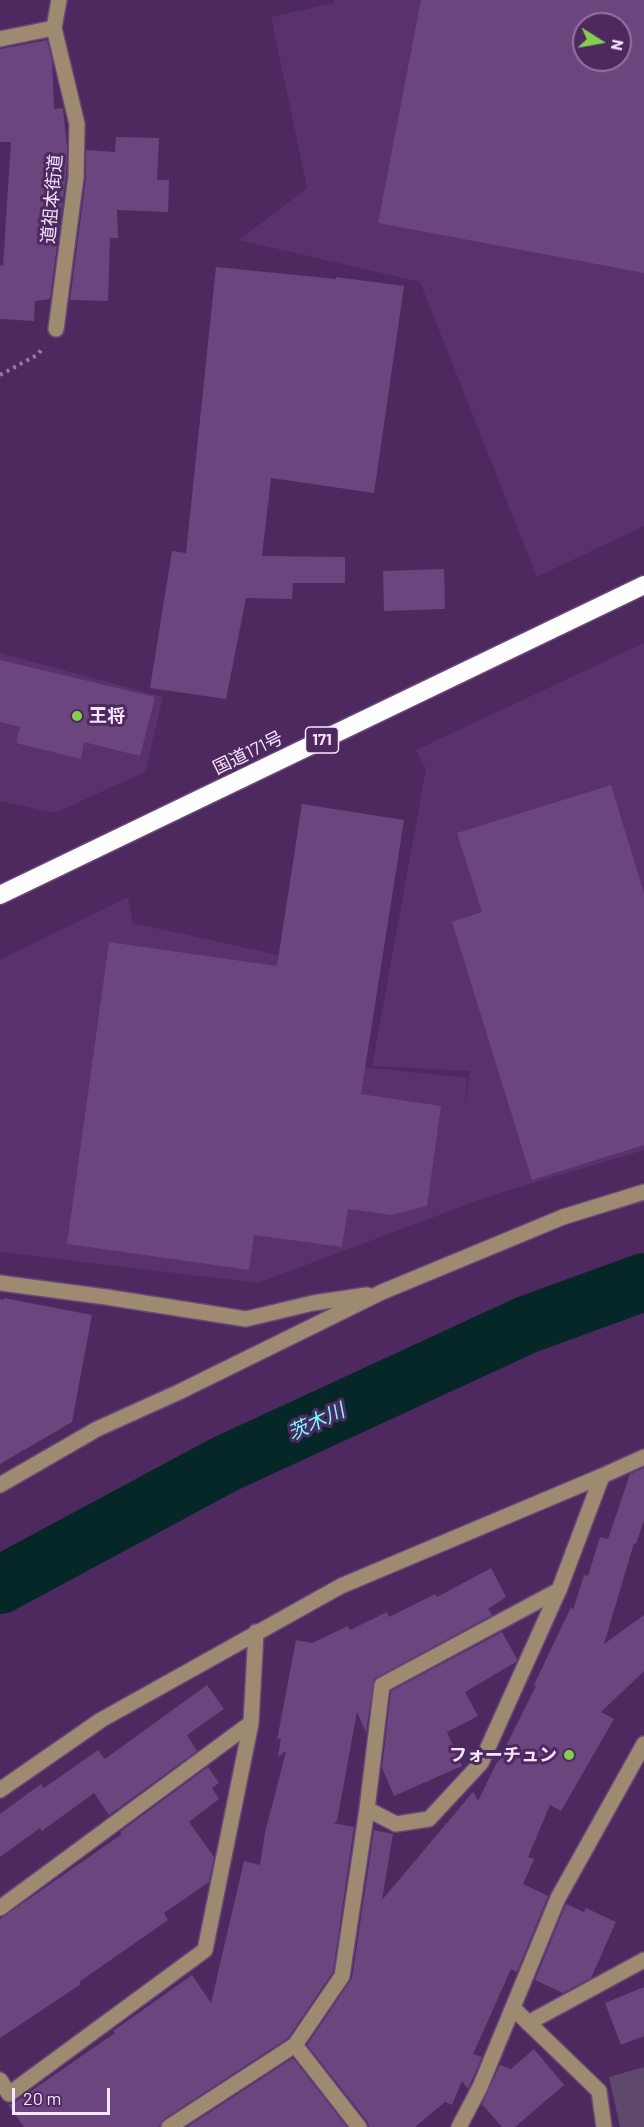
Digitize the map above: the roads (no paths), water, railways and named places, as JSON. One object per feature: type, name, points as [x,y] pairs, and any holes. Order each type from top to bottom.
[{"type":"highway","name":"国道171号","points":[[0,896],[644,585]]},
{"type":"street","name":"道祖本街道","points":[[56,328],[76,177],[77,124],[54,28],[58,0]]},
{"type":"street","points":[[0,39],[54,28]]},
{"type":"street","points":[[0,1485],[97,1429],[179,1392],[382,1292],[563,1217],[644,1192]]},
{"type":"street","points":[[0,1283],[106,1296],[246,1319],[313,1303],[382,1292]]},
{"type":"street","points":[[0,1790],[101,1720],[341,1586],[644,1457]]},
{"type":"street","points":[[367,1809],[396,1824],[429,1819],[481,1763],[559,1590],[603,1476]]},
{"type":"street","points":[[169,2127],[295,2045],[342,1976],[367,1809],[382,1685],[559,1590]]},
{"type":"street","points":[[0,2080],[9,2094],[205,1950],[251,1723],[256,1632]]},
{"type":"street","points":[[0,1908],[251,1723]]},
{"type":"street","points":[[459,2127],[480,2087],[558,1898],[644,1744]]},
{"type":"street","points":[[528,2023],[644,1960]]},
{"type":"street","points":[[513,2008],[599,2091],[604,2127]]},
{"type":"street","points":[[295,2045],[359,2127]]},
{"type":"waterway","name":"茨木川","points":[[0,1585],[225,1464],[526,1325],[644,1282]]},
{"type":"place","name":"王将","points":[[77,716]]},
{"type":"place","name":"フォーチュン","points":[[569,1755]]}]
